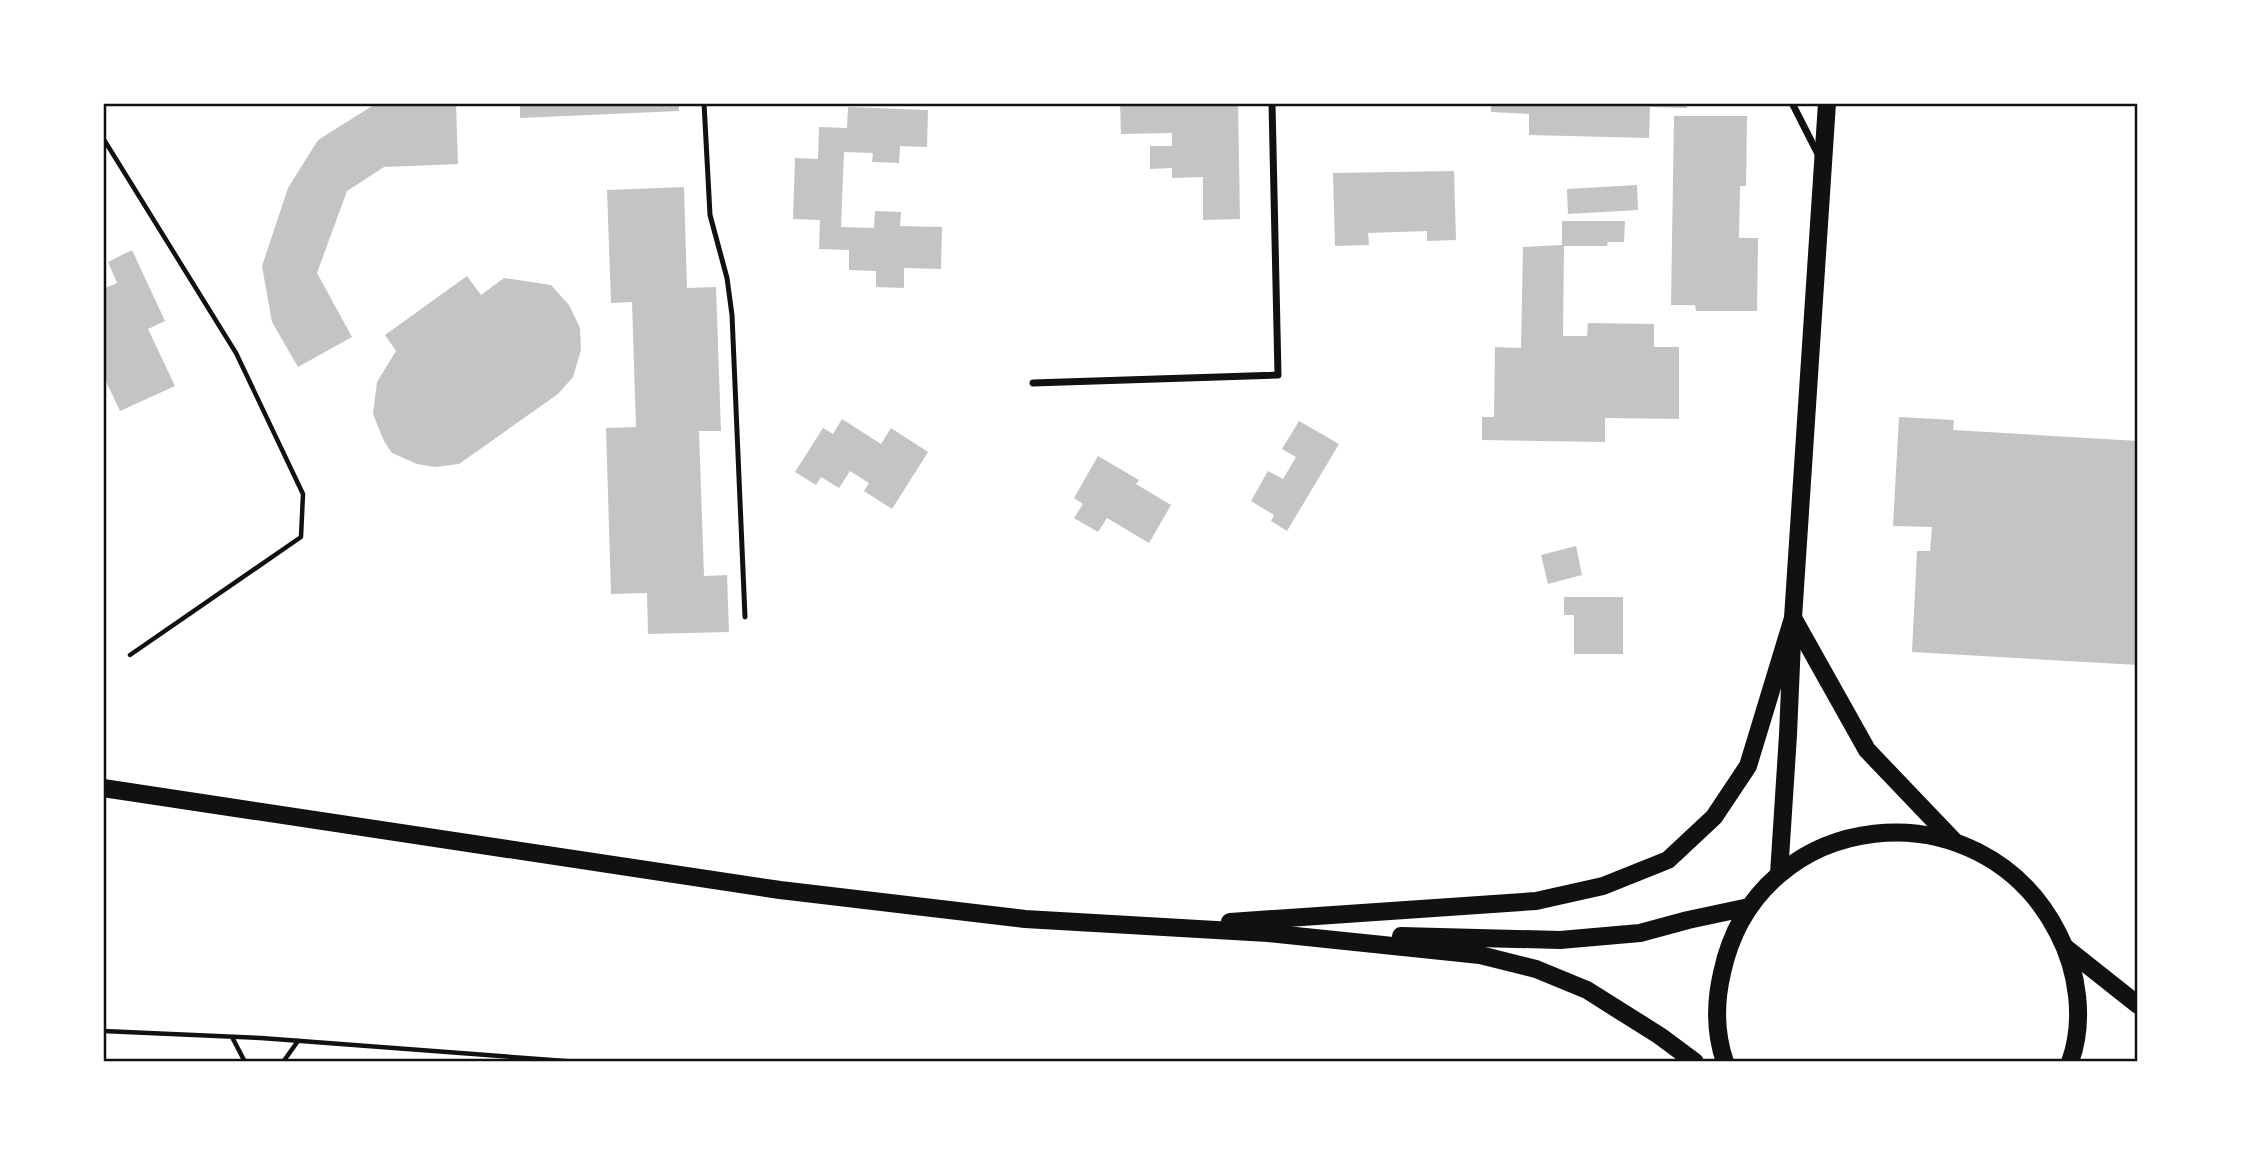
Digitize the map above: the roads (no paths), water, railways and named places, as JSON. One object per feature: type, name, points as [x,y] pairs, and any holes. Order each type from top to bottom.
[{"type":"main road","points":[[1779,874],[1827,103]]},
{"type":"main road","points":[[1793,618],[1867,750],[1953,840]]},
{"type":"main road","points":[[1163,926],[1536,901],[1603,886],[1668,860],[1714,817],[1748,766],[1793,618]]},
{"type":"main road","points":[[103,788],[780,890],[1025,919],[1268,933],[1480,955],[1536,969],[1587,990],[1695,1062]]},
{"type":"main road","points":[[1725,1062],[1719,1044],[1716,997],[1726,950],[1749,907],[1779,874],[1818,849],[1862,834],[1908,831],[1953,840],[1990,857],[2022,882],[2048,912],[2066,948],[2076,983],[2078,1020],[2070,1062]]},
{"type":"main road","points":[[1268,933],[1560,940],[1640,933],[1749,907]]},
{"type":"main road","points":[[2066,948],[2138,1004]]},
{"type":"street","points":[[1033,383],[1278,375],[1272,103]]},
{"type":"street","points":[[1792,103],[1822,163]]},
{"type":"lane","points":[[704,103],[710,215],[727,278],[732,315],[745,617]]}]
